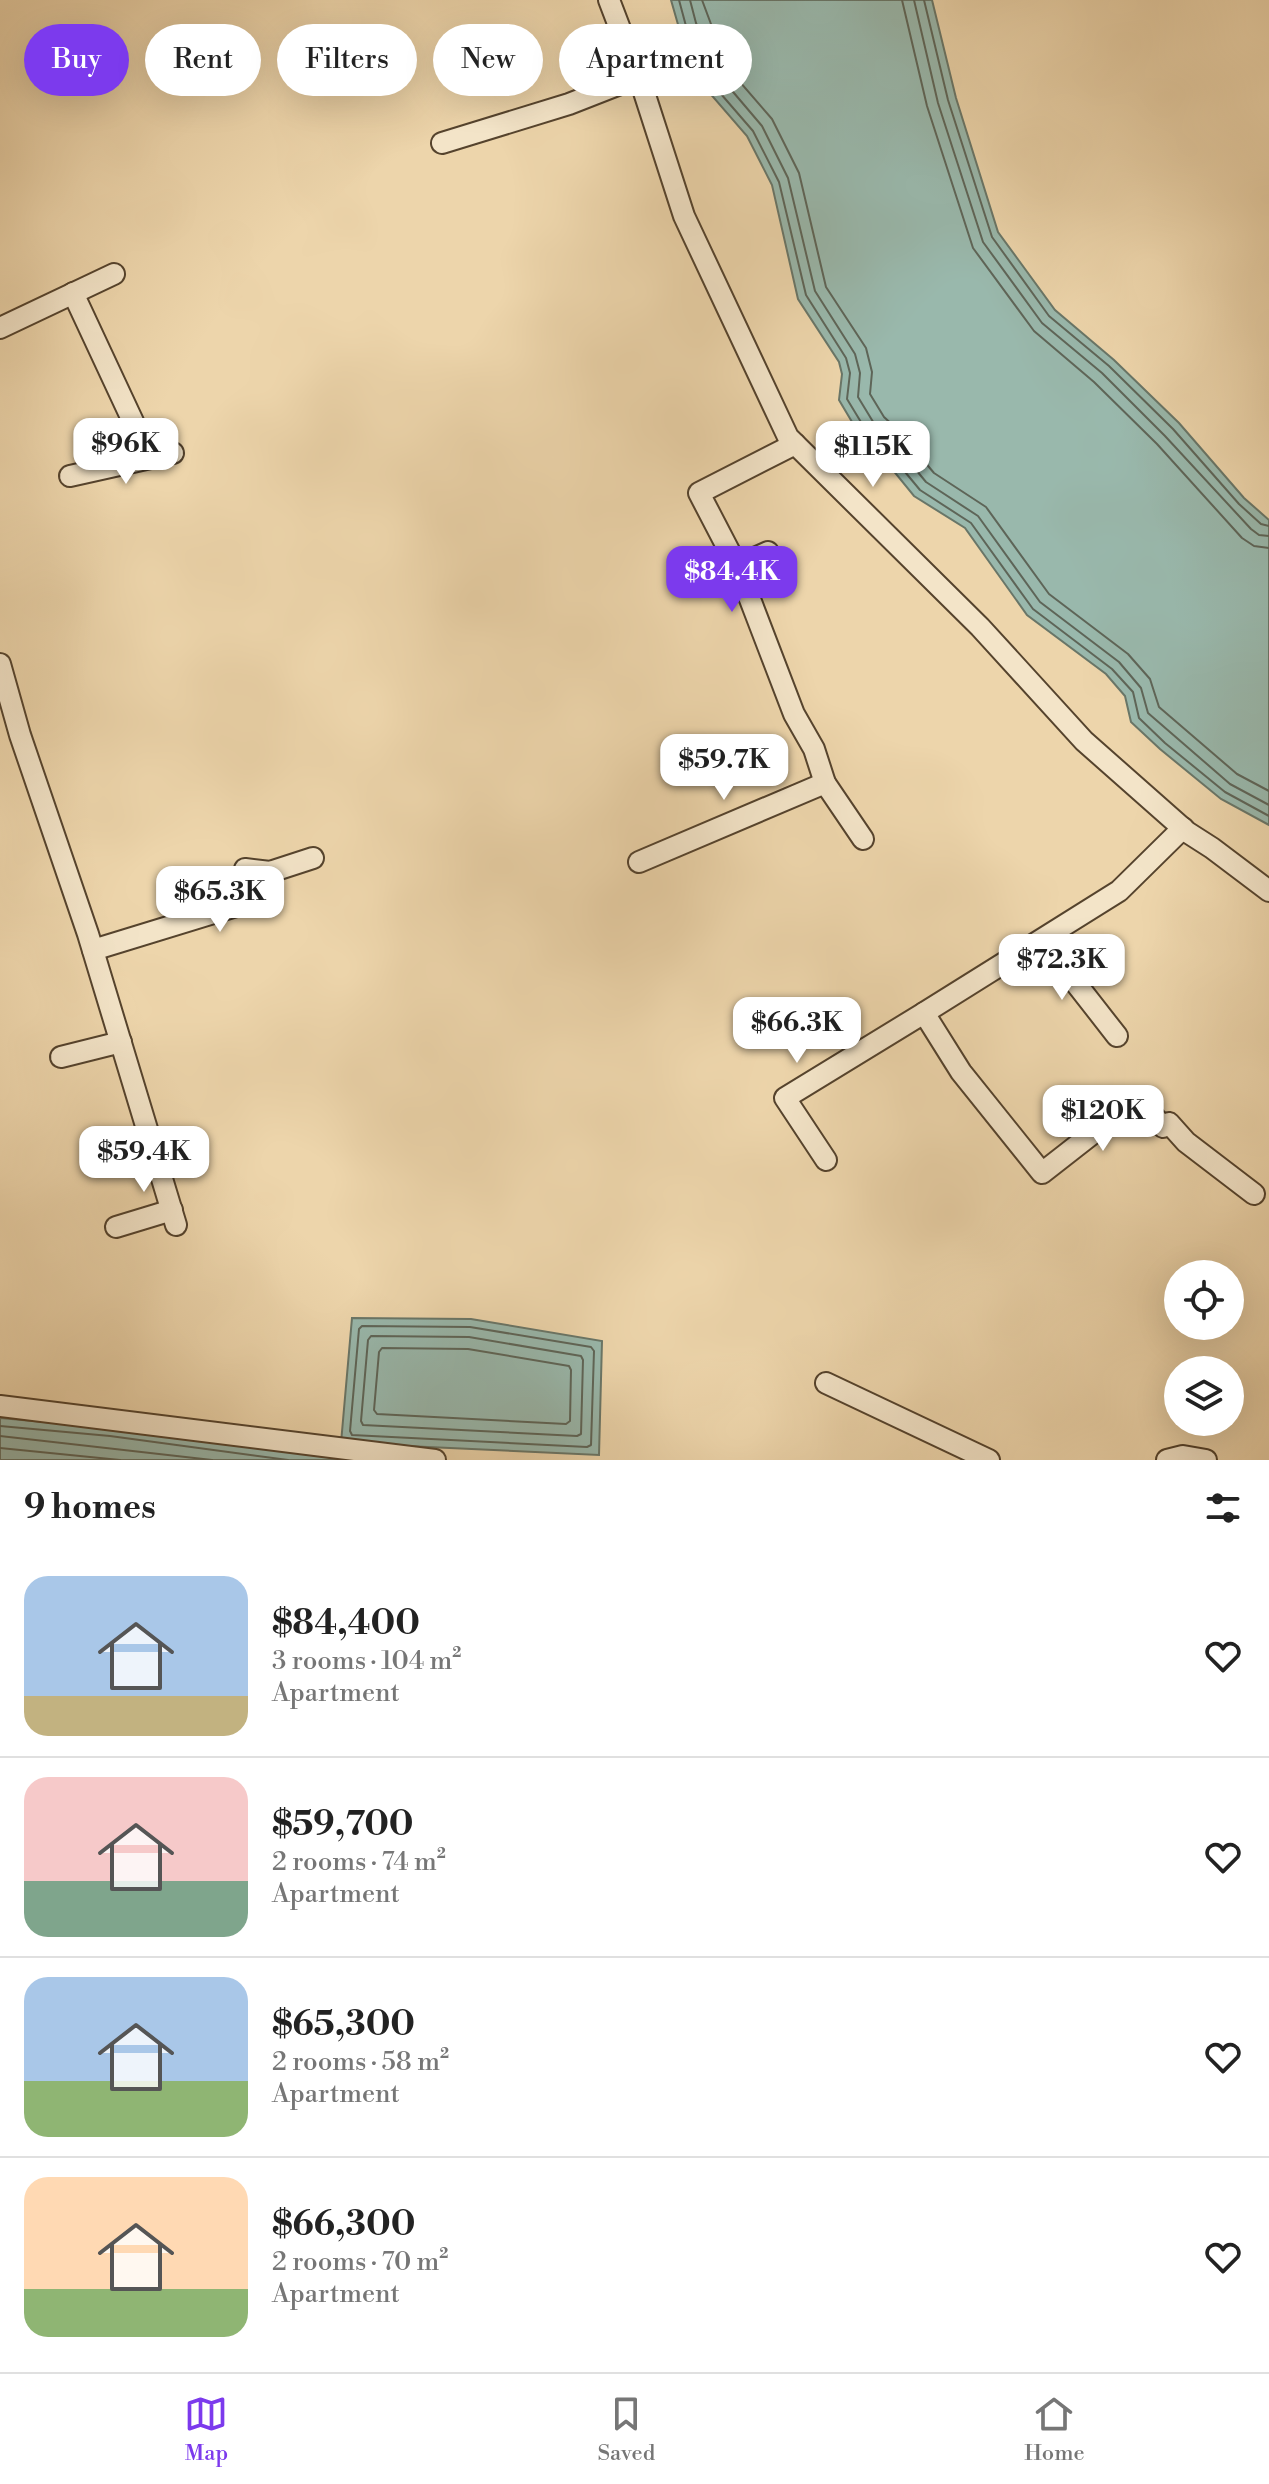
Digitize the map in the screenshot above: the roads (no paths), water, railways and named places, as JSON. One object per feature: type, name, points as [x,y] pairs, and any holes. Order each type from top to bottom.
[{"type":"street","points":[[609,0],[618,24]]},
{"type":"street","points":[[442,143],[589,96]]},
{"type":"street","points":[[644,96],[684,216],[788,437],[980,627],[1084,741],[1183,828],[1269,891]]},
{"type":"street","points":[[0,328],[114,274]]},
{"type":"street","points":[[73,293],[150,458]]},
{"type":"street","points":[[795,444],[699,493],[737,566],[794,714],[814,749],[825,783],[863,839]]},
{"type":"street","points":[[70,476],[173,453]]},
{"type":"street","points":[[737,566],[768,552]]},
{"type":"street","points":[[0,664],[20,735],[93,950],[174,1217],[116,1227]]},
{"type":"street","points":[[0,743],[20,735]]},
{"type":"street","points":[[639,862],[825,783]]},
{"type":"street","points":[[826,1160],[785,1098],[1119,891],[1183,828]]},
{"type":"street","points":[[93,950],[256,900],[245,869],[270,872],[313,858]]},
{"type":"street","points":[[1042,940],[1117,1036]]},
{"type":"street","points":[[924,1013],[961,1072],[1042,1173],[1138,1098],[1163,1127],[1169,1123],[1186,1142],[1254,1194]]},
{"type":"street","points":[[61,1057],[121,1042]]},
{"type":"street","points":[[826,1383],[989,1460]]},
{"type":"street","points":[[0,1406],[435,1460]]},
{"type":"street","points":[[1167,1460],[1183,1456],[1206,1460]]},
{"type":"water","points":[[671,0],[932,0],[956,98],[998,232],[1055,310],[1114,360],[1179,423],[1244,498],[1269,520],[1269,825],[1221,799],[1131,722],[1125,696],[1106,674],[1027,615],[965,528],[914,496],[875,448],[861,437],[839,400],[842,374],[839,362],[798,299],[772,185],[747,136],[712,96],[752,96],[752,24],[678,24]]},
{"type":"water","points":[[352,1318],[471,1319],[602,1341],[599,1455],[341,1443]]},
{"type":"water","points":[[0,1418],[110,1428],[349,1460],[0,1460]]}]
